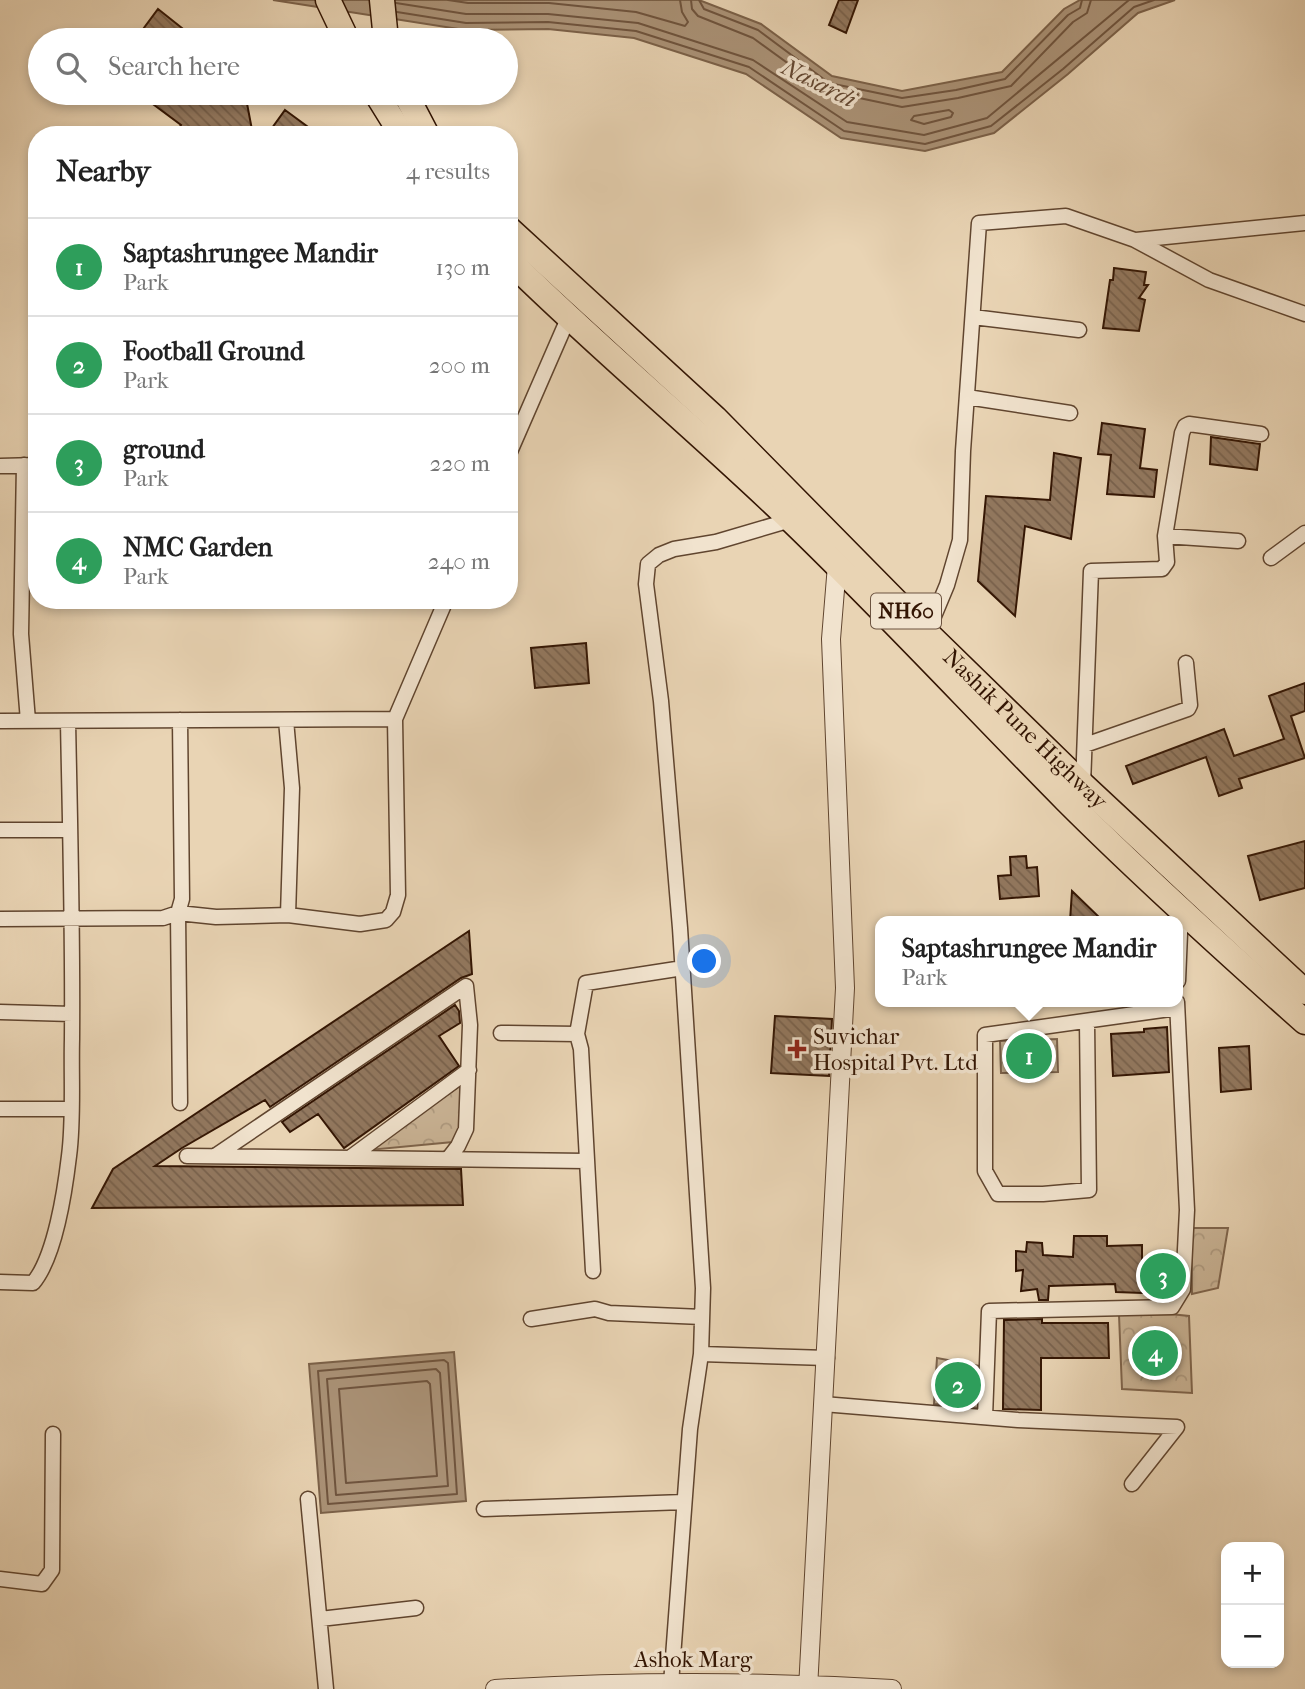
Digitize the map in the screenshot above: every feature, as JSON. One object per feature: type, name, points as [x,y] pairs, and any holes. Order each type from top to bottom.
[{"type":"highway","points":[[328,0],[341,28]]},
{"type":"highway","points":[[382,0],[384,28]]},
{"type":"highway","points":[[383,105],[396,126]]},
{"type":"highway","points":[[411,105],[422,126]]},
{"type":"highway","name":"Nashik Pune Highway","points":[[518,237],[715,418],[837,565],[1068,801],[1305,1023]]},
{"type":"highway","name":"Nashik Pune Highway","points":[[518,269],[568,318],[694,430],[798,515],[928,632],[1083,785],[1305,992]]},
{"type":"street","points":[[928,632],[947,585],[960,540],[979,223],[1066,216],[1135,240],[1209,280],[1305,314]]},
{"type":"street","points":[[1135,240],[1305,223]]},
{"type":"street","points":[[518,433],[568,318],[582,297]]},
{"type":"street","points":[[973,317],[1079,330]]},
{"type":"street","points":[[967,397],[1070,413]]},
{"type":"street","points":[[1083,785],[1091,571],[1162,569],[1167,562],[1165,536],[1183,428],[1189,424],[1261,434]]},
{"type":"street","points":[[0,466],[28,465]]},
{"type":"street","points":[[671,1684],[690,1429],[701,1354],[703,1288],[683,968],[661,701],[646,584],[648,564],[659,555],[674,549],[716,542],[798,515]]},
{"type":"street","points":[[28,516],[21,634],[28,721]]},
{"type":"street","points":[[1270,558],[1305,533]]},
{"type":"street","points":[[1165,536],[1238,541]]},
{"type":"street","points":[[808,1686],[845,988],[831,639],[837,565]]},
{"type":"street","points":[[0,919],[163,918],[178,913],[216,917],[288,915],[360,924],[386,920],[393,912],[398,895],[395,719],[442,609]]},
{"type":"street","points":[[1085,745],[1188,709],[1190,705],[1186,663]]},
{"type":"street","points":[[0,721],[395,719]]},
{"type":"street","points":[[180,720],[180,1103]]},
{"type":"street","points":[[286,720],[292,788],[288,915]]},
{"type":"street","points":[[0,1282],[33,1283],[43,1266],[61,1205],[70,1154],[72,920],[68,721]]},
{"type":"street","points":[[0,830],[70,830]]},
{"type":"street","points":[[1181,909],[1181,916]]},
{"type":"street","points":[[593,1271],[581,1049],[577,1034],[586,983],[683,968]]},
{"type":"street","points":[[215,1156],[466,986],[470,1025],[466,1129],[448,1159]]},
{"type":"street","points":[[1087,1022],[1088,1189],[1043,1194],[998,1194],[985,1171],[985,1035],[1087,1022],[1166,1007]]},
{"type":"street","points":[[985,1417],[989,1311],[1172,1307],[1183,1289],[1187,1210],[1177,1007]]},
{"type":"street","points":[[0,1012],[72,1014]]},
{"type":"street","points":[[501,1033],[577,1034]]},
{"type":"street","points":[[351,1157],[469,1070]]},
{"type":"street","points":[[0,1109],[71,1109]]},
{"type":"street","points":[[187,1156],[586,1161]]},
{"type":"street","points":[[531,1319],[595,1309],[609,1313],[702,1317]]},
{"type":"street","points":[[701,1354],[827,1358]]},
{"type":"street","points":[[823,1404],[1018,1420],[1177,1427],[1132,1484]]},
{"type":"street","points":[[0,1579],[42,1584],[52,1570],[53,1434]]},
{"type":"street","points":[[309,1499],[327,1689]]},
{"type":"street","points":[[484,1509],[684,1502]]},
{"type":"street","points":[[320,1619],[416,1608]]},
{"type":"street","name":"Ashok Marg","points":[[495,1689],[582,1684],[671,1684],[891,1689]]},
{"type":"green space","points":[[1057,1039],[1058,1072],[1001,1073],[1000,1041]]},
{"type":"green space","points":[[467,1081],[460,1135],[453,1142],[369,1150]]},
{"type":"green space","points":[[1191,1228],[1228,1228],[1218,1288],[1192,1294]]},
{"type":"green space","points":[[1178,1262],[1178,1287],[1168,1299],[1150,1302],[1148,1265]]},
{"type":"green space","points":[[1119,1315],[1189,1316],[1192,1393],[1122,1389]]},
{"type":"green space","points":[[937,1358],[980,1366],[980,1408],[934,1404]]},
{"type":"water","name":"Nasardi","points":[[273,0],[699,0],[761,24],[832,76],[902,91],[1002,72],[1064,9],[1080,0],[1175,0],[1138,13],[994,133],[925,151],[841,138],[746,74],[634,38],[548,29],[452,28]]},
{"type":"water","points":[[454,1352],[466,1501],[321,1513],[309,1364]]},
{"type":"building","points":[[839,0],[858,0],[846,33],[829,25]]},
{"type":"building","points":[[158,9],[182,28],[144,28]]},
{"type":"building","points":[[154,105],[247,105],[251,126],[180,126]]},
{"type":"building","points":[[285,110],[307,126],[273,126]]},
{"type":"building","points":[[1114,268],[1146,272],[1144,285],[1148,285],[1139,298],[1145,300],[1139,331],[1103,328]]},
{"type":"building","points":[[1102,423],[1145,429],[1140,468],[1157,470],[1154,497],[1107,494],[1111,455],[1098,454]]},
{"type":"building","points":[[1211,437],[1260,444],[1257,470],[1210,464]]},
{"type":"building","points":[[1054,453],[1081,458],[1071,539],[1025,526],[1015,616],[978,581],[986,496],[1050,500]]},
{"type":"building","points":[[586,643],[589,683],[535,688],[531,648]]},
{"type":"building","points":[[1305,683],[1305,711],[1291,716],[1305,758],[1239,779],[1242,788],[1219,796],[1206,757],[1133,784],[1126,766],[1224,729],[1234,756],[1284,739],[1269,696]]},
{"type":"building","points":[[1305,841],[1305,888],[1260,900],[1248,856]]},
{"type":"building","points":[[1026,856],[1027,868],[1037,867],[1039,896],[1000,899],[998,876],[1011,875],[1010,857]]},
{"type":"building","points":[[1072,891],[1098,916],[1070,916]]},
{"type":"building","points":[[469,931],[472,974],[461,978],[270,1107],[265,1100],[155,1166],[461,1169],[463,1205],[92,1208],[113,1169]]},
{"type":"building","points":[[455,1005],[459,1011],[460,1023],[439,1036],[459,1066],[344,1148],[318,1114],[290,1132],[282,1122]]},
{"type":"building","points":[[775,1016],[832,1019],[829,1076],[771,1073]]},
{"type":"building","points":[[1167,1027],[1169,1072],[1113,1076],[1111,1034],[1144,1032],[1144,1029]]},
{"type":"building","points":[[1249,1046],[1251,1089],[1221,1092],[1219,1048]]},
{"type":"building","points":[[1074,1236],[1107,1236],[1107,1246],[1142,1245],[1142,1293],[1116,1292],[1115,1284],[1049,1286],[1048,1300],[1039,1300],[1037,1289],[1021,1291],[1023,1270],[1016,1271],[1016,1251],[1026,1252],[1027,1242],[1042,1243],[1043,1255],[1073,1257]]},
{"type":"building","points":[[1042,1319],[1042,1323],[1108,1323],[1109,1358],[1041,1358],[1041,1410],[1003,1409],[1004,1320]]},
{"type":"place","name":"Suvichar Hospital Pvt. Ltd","points":[[797,1049]]},
{"type":"place","name":"Saptashrungee Mandir","points":[[1029,1056]]},
{"type":"place","name":"ground","points":[[1163,1276]]},
{"type":"place","name":"NMC Garden","points":[[1155,1353]]},
{"type":"place","name":"Football Ground","points":[[958,1385]]}]
